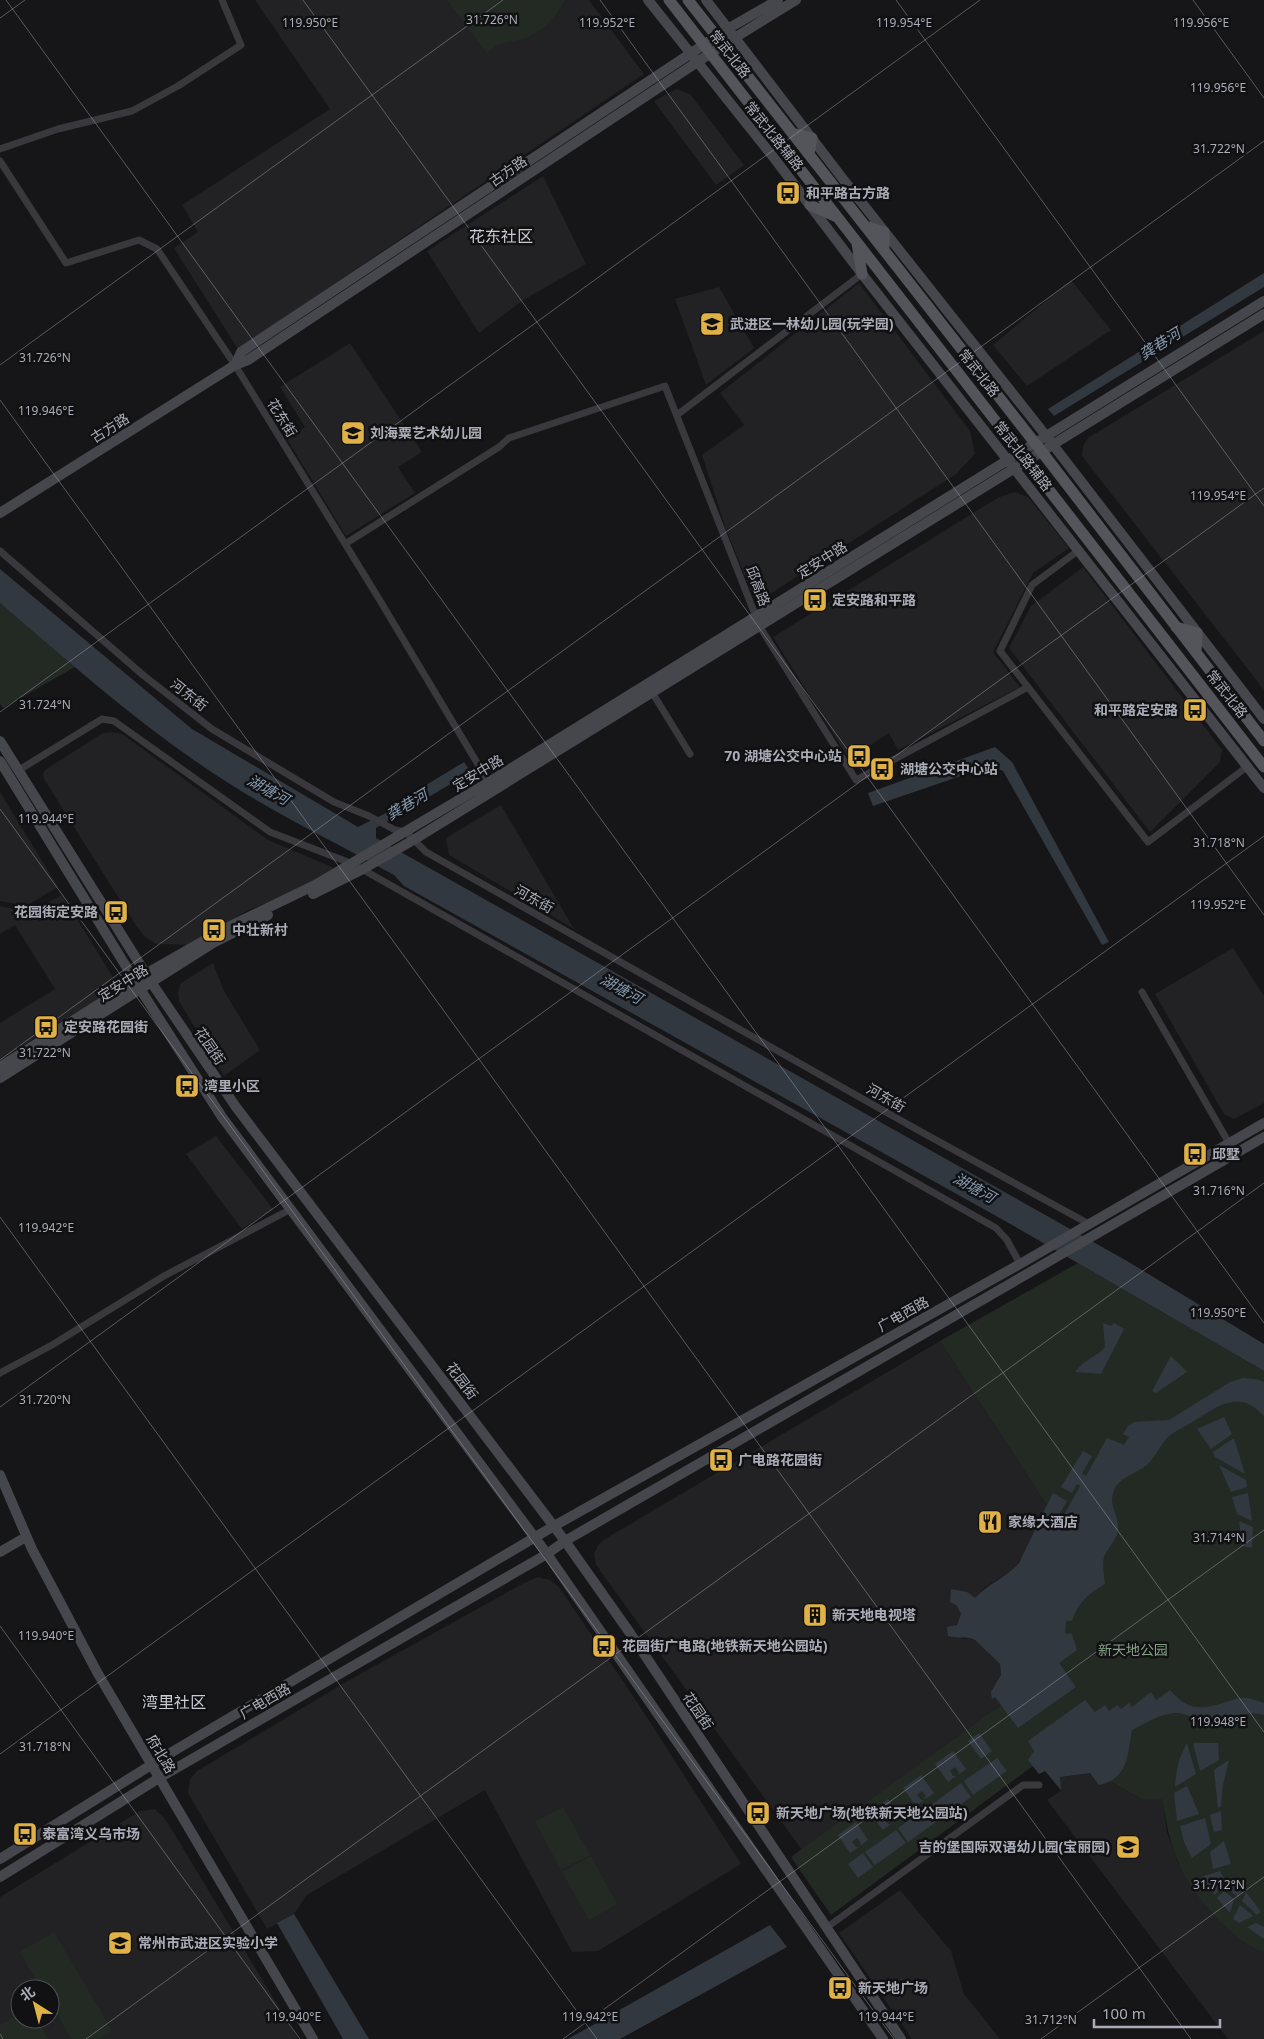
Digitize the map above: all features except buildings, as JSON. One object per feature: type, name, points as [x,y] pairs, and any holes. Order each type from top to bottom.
[{"type":"main road","name":"常武北路辅路","points":[[648,0],[693,59],[774,158],[862,274],[1264,788]]},
{"type":"main road","name":"常武北路","points":[[669,0],[1025,456],[1264,767]]},
{"type":"main road","name":"常武北路","points":[[688,0],[1039,448],[1264,741]]},
{"type":"main road","name":"常武北路辅路","points":[[706,0],[884,232],[1054,445],[1264,719]]},
{"type":"main road","name":"古方路","points":[[0,513],[235,365],[241,352],[708,50],[778,0]]},
{"type":"main road","name":"古方路","points":[[732,33],[796,0]]},
{"type":"main road","points":[[792,133],[812,138],[809,154]]},
{"type":"main road","points":[[810,205],[838,217]]},
{"type":"main road","points":[[865,226],[884,232],[884,250]]},
{"type":"main road","points":[[857,241],[862,274]]},
{"type":"main road","name":"定安中路","points":[[1039,448],[1047,437],[1264,302]]},
{"type":"main road","name":"定安中路","points":[[758,622],[1009,460],[1025,456],[1039,448],[1054,445],[1264,314]]},
{"type":"main road","name":"定安中路","points":[[0,1067],[148,978],[361,865],[415,839],[491,786],[650,688],[1016,469],[1025,456]]},
{"type":"main road","points":[[1176,627],[1198,633],[1196,652]]},
{"type":"main road","name":"花园街","points":[[0,741],[148,978],[236,1107],[566,1541],[901,2039]]},
{"type":"main road","name":"花园街","points":[[0,761],[137,985],[222,1117],[535,1537],[883,2039]]},
{"type":"main road","name":"定安中路","points":[[361,865],[398,834],[491,786]]},
{"type":"main road","name":"定安中路","points":[[0,1078],[137,985]]},
{"type":"main road","name":"广电西路","points":[[0,1859],[152,1765],[535,1537],[1020,1264],[1264,1123]]},
{"type":"main road","name":"广电西路","points":[[0,1876],[160,1778],[1264,1138]]},
{"type":"main road","name":"府北路","points":[[0,1475],[26,1536],[97,1672],[313,2039]]},
{"type":"main road","points":[[0,1552],[26,1536]]},
{"type":"street","points":[[0,149],[58,129],[132,112],[178,86],[242,45],[222,0]]},
{"type":"street","name":"花东街","points":[[0,162],[66,263],[140,240],[157,249],[235,365],[346,544],[491,786]]},
{"type":"street","points":[[677,415],[862,274]]},
{"type":"street","name":"邱高路","points":[[346,544],[509,438],[665,386],[758,622],[856,780],[1028,687]]},
{"type":"street","points":[[1078,550],[1032,585],[1000,651],[1148,842],[1248,766]]},
{"type":"street","name":"河东街","points":[[0,551],[144,675],[212,729],[334,802],[368,816],[398,834],[415,839],[426,852],[916,1129],[1089,1224]]},
{"type":"street","points":[[650,688],[690,754]]},
{"type":"street","points":[[19,770],[102,719],[114,721],[270,832],[361,865],[996,1228],[1007,1240],[1020,1264]]},
{"type":"street","points":[[1142,992],[1229,1143]]},
{"type":"street","points":[[0,1373],[52,1345],[164,1276],[291,1209]]},
{"type":"street","points":[[826,1928],[1023,1785],[1039,1785]]},
{"type":"shaded area","points":[[255,0],[589,0],[644,74],[238,349],[174,248],[198,232],[182,205],[330,109]]},
{"type":"shaded area","points":[[676,89],[690,94],[744,165],[716,185],[654,101]]},
{"type":"shaded area","points":[[543,176],[586,264],[525,299],[479,333],[427,251]]},
{"type":"shaded area","points":[[1071,280],[1111,330],[1027,386],[993,345]]},
{"type":"shaded area","points":[[859,283],[970,431],[975,454],[956,474],[756,603],[726,529],[702,455],[744,425],[720,393]]},
{"type":"shaded area","name":"武进区一林幼儿园(玩学园)","points":[[719,287],[754,348],[706,385],[675,299]]},
{"type":"shaded area","points":[[1264,331],[1264,690],[1082,456],[1083,446],[1088,438]]},
{"type":"shaded area","name":"刘海粟艺术幼儿园","points":[[350,343],[422,452],[398,467],[415,493],[346,536],[287,439],[305,427],[280,387]]},
{"type":"shaded area","points":[[1015,492],[1028,497],[1069,548],[1033,573],[993,652],[1020,687],[898,750],[889,733],[849,759],[773,637],[999,497]]},
{"type":"shaded area","points":[[1083,567],[1222,750],[1220,762],[1150,832],[1009,648],[1031,606]]},
{"type":"shaded area","points":[[113,732],[122,734],[268,840],[332,867],[332,872],[296,892],[248,910],[188,945],[156,944],[144,936],[135,924],[44,779],[43,774],[45,770],[103,733]]},
{"type":"shaded area","points":[[0,792],[58,887],[26,906],[0,901]]},
{"type":"shaded area","points":[[501,805],[574,929],[449,855],[446,838]]},
{"type":"shaded area","points":[[62,895],[113,977],[109,992],[0,1060],[0,1023],[55,989],[15,925],[0,934],[0,906],[30,912]]},
{"type":"shaded area","points":[[1233,948],[1264,996],[1264,1103],[1234,1119],[1224,1114],[1155,994]]},
{"type":"shaded area","points":[[213,963],[224,991],[260,1050],[224,1076],[179,1001],[178,992],[181,983]]},
{"type":"shaded area","points":[[216,1136],[273,1209],[242,1229],[186,1154]]},
{"type":"shaded area","points":[[940,1341],[1046,1504],[1023,1555],[1014,1569],[984,1588],[975,1598],[961,1591],[951,1590],[950,1602],[957,1606],[961,1614],[959,1622],[953,1627],[963,1639],[971,1638],[975,1640],[1000,1664],[1001,1675],[992,1699],[995,1697],[1001,1705],[802,1850],[596,1565],[594,1554],[598,1545],[605,1539]]},
{"type":"shaded area","points":[[538,1577],[550,1580],[559,1587],[637,1702],[741,1864],[598,1951],[572,1952],[485,1790],[307,1895],[294,1914],[267,1929],[188,1793],[190,1779],[197,1771],[344,1683],[522,1584]]},
{"type":"shaded area","points":[[1090,1773],[1112,1782],[1141,1799],[1162,1798],[1167,1832],[1178,1863],[1192,1886],[1211,1912],[1237,1936],[1264,1952],[1264,2039],[1228,2039],[1047,1800],[1061,1791],[1060,1777]]},
{"type":"shaded area","name":"常州市武进区实验小学","points":[[155,1809],[166,1820],[298,2039],[0,2039],[0,1897],[140,1811]]},
{"type":"shaded area","points":[[900,1890],[951,1951],[964,1994],[1000,2039],[912,2039],[839,1933]]},
{"type":"green space","points":[[447,0],[565,0],[551,20],[540,30],[518,40],[498,45],[487,53]]},
{"type":"green space","points":[[0,603],[75,667],[3,708],[0,704]]},
{"type":"green space","name":"新天地公园","points":[[1078,1263],[1264,1371],[1264,1952],[1251,1946],[1226,1927],[1202,1901],[1184,1875],[1168,1830],[1162,1799],[1141,1799],[1112,1782],[1099,1785],[1090,1773],[1060,1777],[1061,1790],[1045,1771],[1039,1774],[1033,1766],[831,1915],[791,1857],[1001,1705],[995,1697],[992,1699],[991,1692],[1001,1675],[1006,1575],[1019,1563],[1046,1504],[940,1341]]},
{"type":"green space","points":[[563,1807],[590,1855],[561,1870],[535,1822]]},
{"type":"green space","points":[[591,1856],[617,1904],[589,1920],[562,1872]]},
{"type":"green space","points":[[54,1932],[112,2031],[98,2039],[72,2039],[60,2019],[60,1979],[36,1979],[20,1952]]},
{"type":"green space","points":[[10,2020],[10,2029],[42,2029],[48,2039],[0,2039],[0,2025]]},
{"type":"water","name":"龚巷河","points":[[1264,273],[1264,287],[1054,416],[1048,409]]},
{"type":"water","points":[[0,569],[192,729],[358,827],[386,813],[398,802],[464,762],[471,772],[376,828],[376,838],[1127,1261],[1264,1344],[1264,1371],[1014,1226],[404,886],[394,875],[235,787],[185,754],[130,713],[0,603]]},
{"type":"water","points":[[995,747],[1012,762],[1109,942],[1102,945],[1003,771],[990,766],[873,806],[868,793]]},
{"type":"water","points":[[1103,1323],[1111,1326],[1114,1323],[1124,1329],[1101,1374],[1075,1372],[1082,1364],[1105,1347]]},
{"type":"water","points":[[1171,1356],[1187,1372],[1156,1393],[1152,1391]]},
{"type":"water","points":[[1243,1378],[1264,1382],[1264,1416],[1246,1403],[1238,1401],[1221,1405],[1171,1435],[1165,1440],[1148,1464],[1123,1479],[1115,1488],[1112,1502],[1118,1522],[1118,1531],[1104,1557],[1105,1584],[1085,1599],[1077,1608],[1072,1621],[1066,1621],[1065,1633],[1072,1634],[1077,1650],[1059,1663],[1076,1687],[1018,1728],[995,1697],[992,1699],[991,1692],[1001,1675],[1000,1664],[975,1640],[948,1636],[947,1627],[957,1625],[961,1614],[957,1606],[950,1602],[951,1589],[967,1592],[975,1598],[1014,1568],[1019,1563],[1053,1493],[1067,1501],[1055,1522],[1059,1524],[1080,1486],[1077,1484],[1072,1493],[1061,1487],[1083,1451],[1092,1456],[1082,1474],[1086,1476],[1107,1438],[1124,1445],[1129,1437],[1123,1434],[1128,1426],[1134,1422],[1169,1420],[1230,1382]]},
{"type":"water","points":[[1224,1417],[1232,1434],[1211,1449],[1197,1429]]},
{"type":"water","points":[[1234,1438],[1245,1474],[1215,1457],[1213,1452]]},
{"type":"water","points":[[1219,1465],[1246,1480],[1247,1487],[1231,1492]]},
{"type":"water","points":[[1248,1493],[1252,1521],[1237,1514],[1232,1497]]},
{"type":"water","points":[[1239,1521],[1253,1527],[1252,1548],[1242,1546]]},
{"type":"water","points":[[1170,1690],[1183,1702],[1195,1707],[1217,1705],[1239,1698],[1252,1699],[1264,1703],[1264,1715],[1243,1715],[1209,1728],[1185,1714],[1169,1714],[1154,1719],[1132,1730],[1125,1765],[1116,1777],[1109,1782],[1099,1785],[1090,1773],[1060,1777],[1061,1790],[1045,1771],[1039,1774],[1028,1760],[1034,1751],[1028,1741],[1085,1700],[1095,1712],[1105,1705],[1109,1711],[1117,1705],[1121,1709],[1129,1703],[1132,1707],[1151,1692],[1156,1700]]},
{"type":"water","points":[[979,1733],[992,1751],[981,1759],[968,1741]]},
{"type":"water","points":[[1187,1743],[1196,1774],[1175,1787],[1178,1764]]},
{"type":"water","points":[[1193,1743],[1218,1743],[1219,1760],[1200,1771]]},
{"type":"water","points":[[953,1751],[966,1769],[958,1775],[959,1772],[955,1767],[950,1771],[953,1776],[956,1776],[948,1782],[935,1764]]},
{"type":"water","points":[[997,1758],[1007,1771],[973,1795],[964,1781]]},
{"type":"water","points":[[1229,1760],[1223,1785],[1221,1806],[1218,1808],[1214,1770]]},
{"type":"water","points":[[921,1775],[934,1793],[925,1799],[926,1796],[922,1791],[917,1795],[921,1800],[924,1800],[916,1806],[903,1788]]},
{"type":"water","points":[[961,1783],[971,1797],[941,1819],[931,1805]]},
{"type":"water","points":[[1187,1786],[1199,1814],[1177,1821],[1174,1793]]},
{"type":"water","points":[[888,1799],[901,1817],[893,1823],[890,1815],[885,1818],[888,1824],[891,1824],[883,1830],[870,1812]]},
{"type":"water","points":[[929,1806],[939,1820],[908,1842],[898,1828]]},
{"type":"water","points":[[1221,1811],[1222,1830],[1214,1832],[1210,1815]]},
{"type":"water","points":[[1205,1818],[1211,1844],[1192,1858],[1184,1842],[1180,1826]]},
{"type":"water","points":[[856,1822],[868,1840],[860,1846],[861,1843],[857,1838],[852,1842],[856,1847],[859,1847],[850,1853],[838,1835]]},
{"type":"water","points":[[896,1830],[906,1843],[875,1865],[865,1852]]},
{"type":"water","points":[[1224,1841],[1231,1864],[1213,1869],[1210,1852]]},
{"type":"water","points":[[863,1853],[873,1867],[858,1878],[848,1864]]},
{"type":"water","points":[[1220,1871],[1226,1883],[1215,1895],[1201,1877]]},
{"type":"water","points":[[1237,1878],[1243,1887],[1238,1897],[1227,1888]]},
{"type":"water","points":[[1224,1891],[1234,1899],[1230,1913],[1217,1898]]},
{"type":"water","points":[[1246,1892],[1261,1912],[1257,1915],[1242,1901]]},
{"type":"water","points":[[1240,1905],[1253,1916],[1239,1923],[1233,1919]]},
{"type":"water","points":[[294,1914],[369,2039],[343,2039],[277,1923]]},
{"type":"water","points":[[1256,1923],[1264,1927],[1264,1939],[1247,1927]]},
{"type":"water","points":[[770,1925],[787,1947],[620,2039],[568,2039]]},
{"type":"place","name":"和平路古方路","points":[[788,193]]},
{"type":"place","name":"武进区一林幼儿园(玩学园)","points":[[712,324]]},
{"type":"place","name":"刘海粟艺术幼儿园","points":[[353,433]]},
{"type":"place","name":"定安路和平路","points":[[815,600]]},
{"type":"place","name":"和平路定安路","points":[[1195,710]]},
{"type":"place","name":"70 湖塘公交中心站","points":[[859,756]]},
{"type":"place","name":"湖塘公交中心站","points":[[882,769]]},
{"type":"place","name":"花园街定安路","points":[[116,912]]},
{"type":"place","name":"中壮新村","points":[[214,930]]},
{"type":"place","name":"定安路花园街","points":[[46,1027]]},
{"type":"place","name":"湾里小区","points":[[187,1086]]},
{"type":"place","name":"邱墅","points":[[1195,1154]]},
{"type":"place","name":"广电路花园街","points":[[721,1460]]},
{"type":"place","name":"家缘大酒店","points":[[990,1522]]},
{"type":"place","name":"新天地电视塔","points":[[815,1615]]},
{"type":"place","name":"花园街广电路(地铁新天地公园站)","points":[[604,1646]]},
{"type":"place","name":"新天地广场(地铁新天地公园站)","points":[[758,1813]]},
{"type":"place","name":"泰富湾义乌市场","points":[[25,1834]]},
{"type":"place","name":"吉的堡国际双语幼儿园(宝丽园)","points":[[1128,1847]]},
{"type":"place","name":"常州市武进区实验小学","points":[[120,1943]]},
{"type":"place","name":"新天地广场","points":[[840,1988]]},
{"type":"district","name":"花东社区","points":[[501,236]]},
{"type":"district","name":"湾里社区","points":[[174,1702]]},
{"type":"water label","name":"湖塘河","points":[[268,790]]},
{"type":"water label","name":"湖塘河","points":[[621,989]]},
{"type":"water label","name":"湖塘河","points":[[974,1188]]}]
